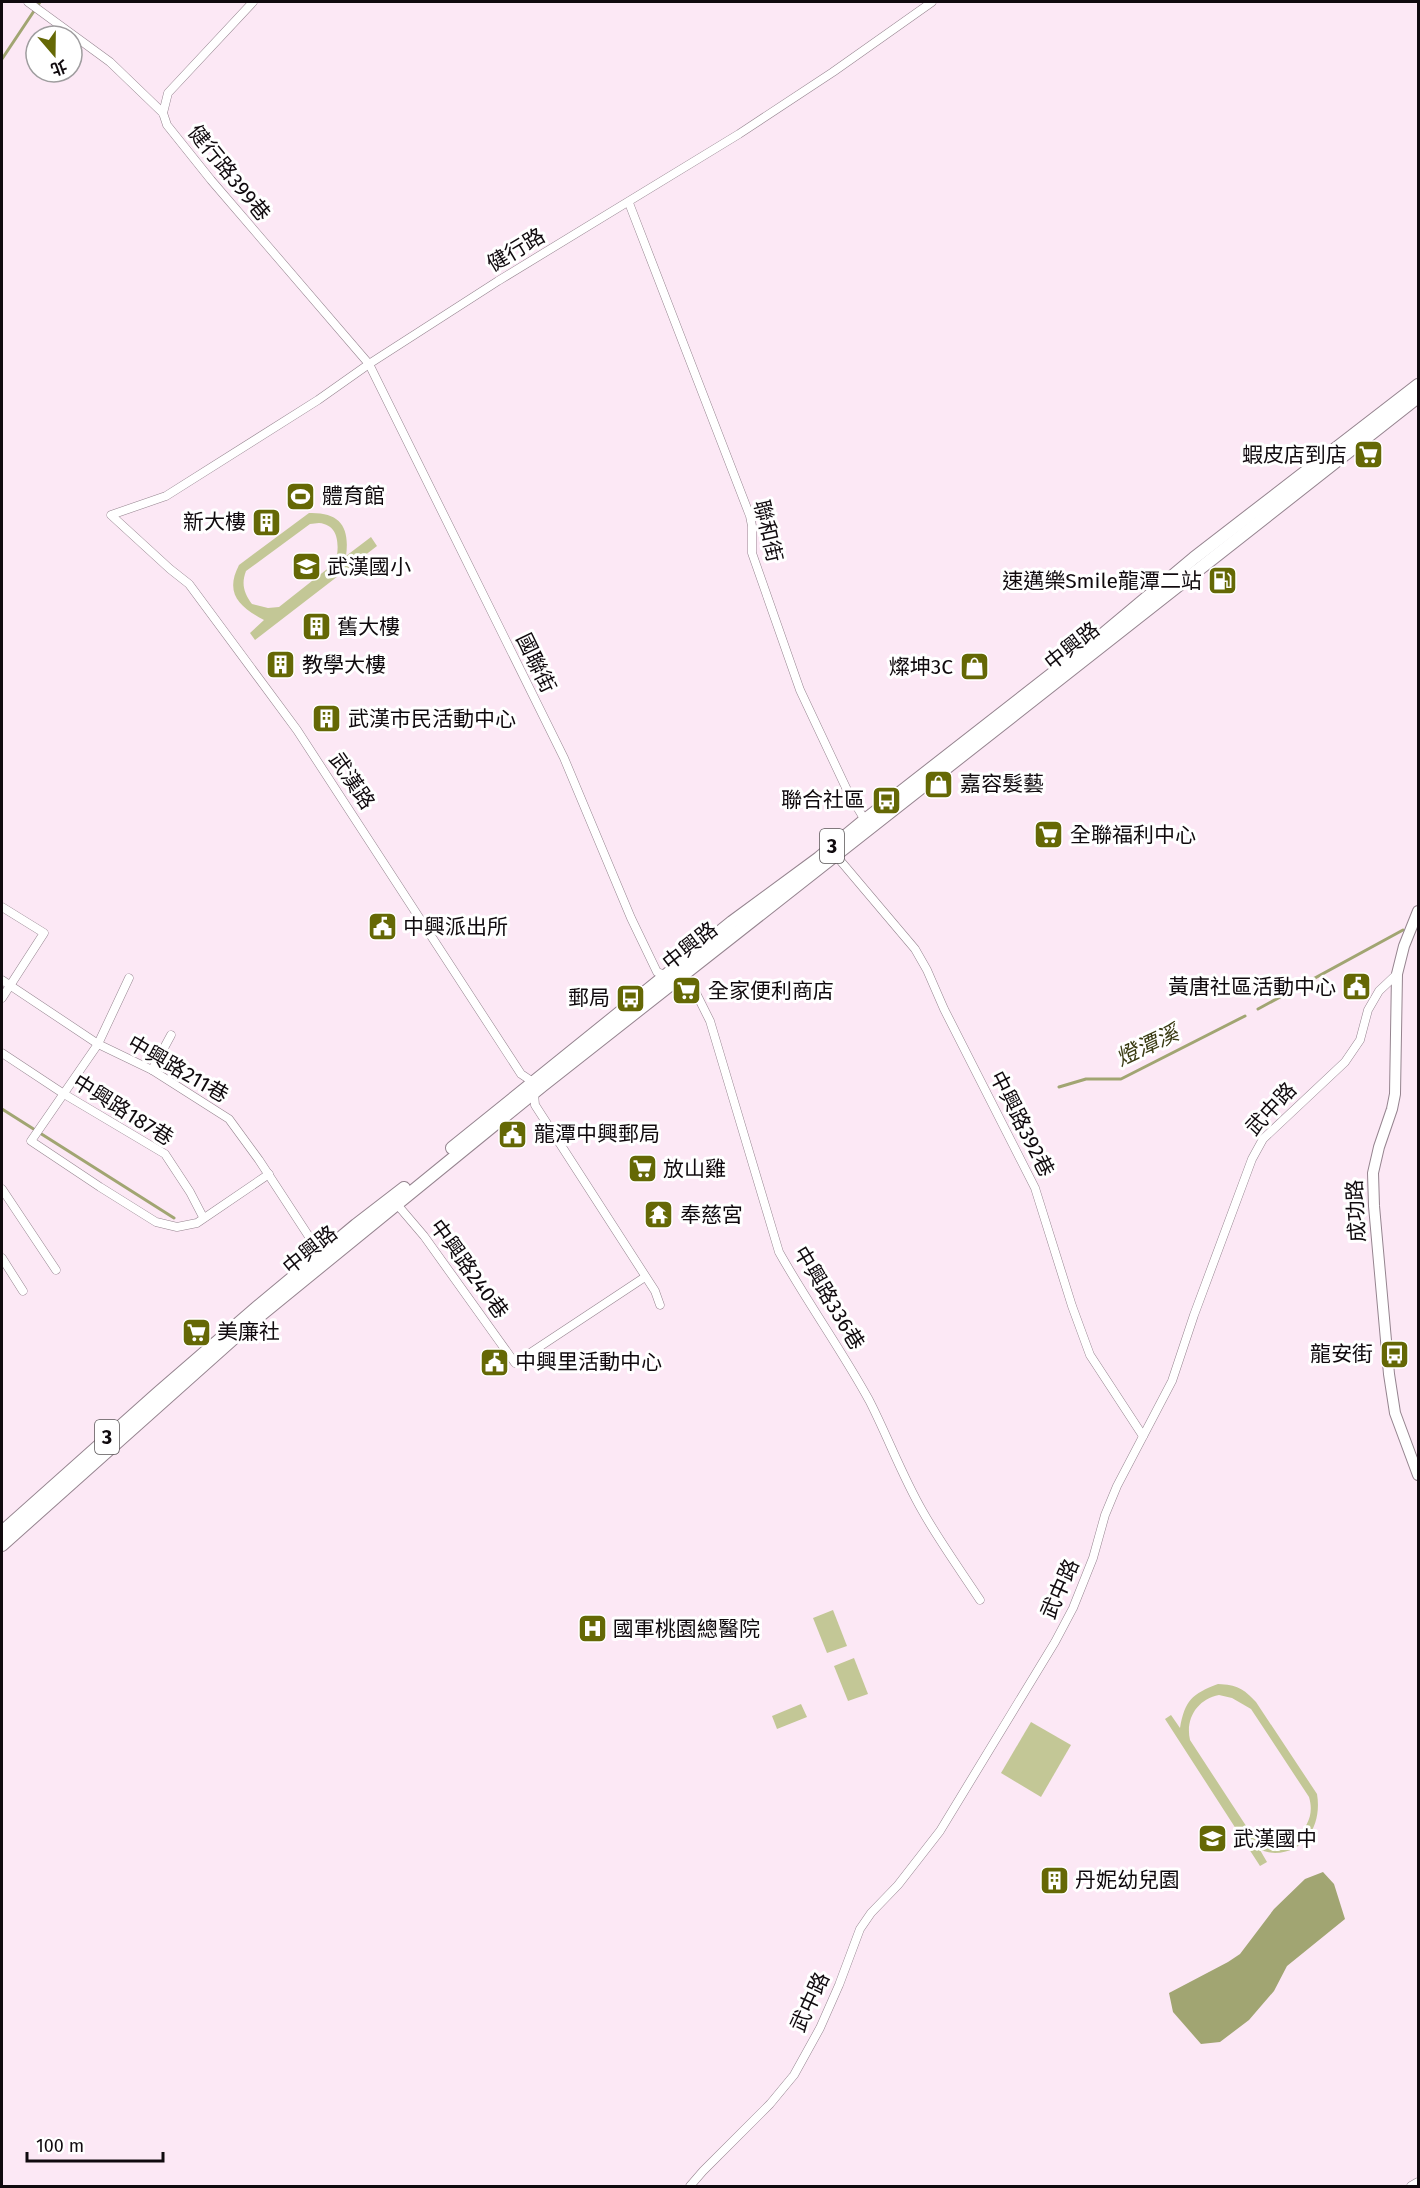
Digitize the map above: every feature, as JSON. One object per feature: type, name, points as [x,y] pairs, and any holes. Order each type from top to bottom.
[{"type":"main road","name":"中興路","points":[[2,1545],[252,1322],[394,1202],[671,979],[732,922],[833,852],[1203,551],[1419,385]]},
{"type":"main road","name":"中興路","points":[[868,824],[1419,397]]},
{"type":"main road","name":"中興路","points":[[2,1532],[158,1393],[321,1255],[394,1202]]},
{"type":"street","name":"健行路399巷","points":[[28,2],[110,62],[164,113],[167,125],[211,180],[369,364]]},
{"type":"street","points":[[164,113],[168,93],[253,2]]},
{"type":"street","name":"健行路","points":[[111,515],[166,496],[318,400],[369,364],[498,281],[740,134],[932,2]]},
{"type":"street","name":"聯和街","points":[[629,203],[750,516],[752,553],[800,690],[848,792],[868,824]]},
{"type":"street","name":"國聯街","points":[[369,364],[564,759],[631,918],[657,972],[671,979]]},
{"type":"street","name":"武漢路","points":[[111,515],[189,584],[211,613],[297,730],[521,1074],[534,1088]]},
{"type":"street","name":"中興路392巷","points":[[833,852],[915,949],[927,969],[954,1030],[1035,1188],[1090,1355],[1143,1436]]},
{"type":"street","points":[[2,906],[44,933],[2,998]]},
{"type":"street","name":"成功路","points":[[1419,911],[1404,946],[1397,974],[1395,1094],[1373,1173],[1389,1374],[1395,1413],[1419,1475]]},
{"type":"street","name":"武中路","points":[[690,2187],[770,2104],[794,2075],[820,2028],[860,1929],[940,1831],[1055,1642],[1073,1608],[1093,1558],[1109,1505],[1172,1381],[1252,1159],[1263,1139],[1345,1062],[1359,1040],[1368,1010],[1379,991],[1397,974]]},
{"type":"street","points":[[129,978],[98,1044],[35,1135],[100,1187],[156,1222],[177,1227],[190,1226],[269,1174]]},
{"type":"street","name":"中興路336巷","points":[[671,979],[692,985],[710,1022],[779,1252],[856,1378],[923,1512],[980,1600]]},
{"type":"street","name":"中興路211巷","points":[[2,980],[98,1044],[152,1070],[229,1119],[269,1174],[321,1255]]},
{"type":"street","points":[[152,1070],[171,1035]]},
{"type":"street","name":"中興路187巷","points":[[2,1053],[64,1094],[165,1154],[203,1217]]},
{"type":"street","points":[[534,1088],[535,1105],[645,1277],[660,1305]]},
{"type":"street","points":[[2,1189],[56,1270]]},
{"type":"street","name":"中興路240巷","points":[[394,1202],[424,1236],[515,1363],[645,1277]]},
{"type":"street","points":[[2,1258],[23,1291]]},
{"type":"street","points":[[1411,2187],[1419,2182]]},
{"type":"shaded area","points":[[309,513],[328,515],[341,523],[346,537],[346,556],[371,537],[377,546],[255,640],[250,633],[264,620],[242,605],[234,592],[233,584],[239,565]],"holes":[[[310,524],[326,525],[331,528],[336,537],[338,549],[336,562],[279,607],[268,608],[252,604],[244,588],[246,571]]]},
{"type":"shaded area","points":[[833,1610],[847,1646],[827,1653],[813,1618]]},
{"type":"shaded area","points":[[854,1658],[868,1694],[848,1701],[834,1666]]},
{"type":"shaded area","points":[[1218,1684],[1230,1685],[1243,1690],[1251,1697],[1317,1794],[1317,1815],[1310,1834],[1304,1842],[1286,1851],[1273,1853],[1260,1850],[1267,1862],[1260,1866],[1165,1719],[1171,1715],[1180,1728],[1187,1704],[1196,1695]],"holes":[[[1219,1695],[1232,1698],[1251,1709],[1309,1797],[1311,1809],[1309,1819],[1297,1838],[1278,1844],[1252,1835],[1190,1740],[1189,1724],[1199,1705]]]},
{"type":"shaded area","points":[[801,1704],[807,1717],[777,1729],[772,1716]]},
{"type":"shaded area","points":[[1031,1722],[1071,1745],[1041,1797],[1001,1773]]},
{"type":"shaded area","points":[[1323,1872],[1334,1884],[1345,1919],[1287,1966],[1274,1991],[1249,2020],[1220,2042],[1201,2044],[1173,2012],[1169,1993],[1240,1954],[1274,1909],[1305,1879]]},
{"type":"waterway","points":[[2,59],[40,2]]},
{"type":"waterway","name":"燈潭溪","points":[[1258,1009],[1403,930]]},
{"type":"waterway","name":"燈潭溪","points":[[1059,1087],[1086,1079],[1121,1079],[1245,1016]]},
{"type":"waterway","points":[[2,1109],[174,1218]]},
{"type":"place","name":"蝦皮店到店","points":[[1368,455]]},
{"type":"place","name":"體育館","points":[[301,496]]},
{"type":"place","name":"新大樓","points":[[267,522]]},
{"type":"place","name":"武漢國小","points":[[306,567]]},
{"type":"place","name":"速邁樂Smile龍潭二站","points":[[1223,581]]},
{"type":"place","name":"舊大樓","points":[[316,627]]},
{"type":"place","name":"教學大樓","points":[[281,665]]},
{"type":"place","name":"燦坤3C","points":[[974,667]]},
{"type":"place","name":"武漢市民活動中心","points":[[327,719]]},
{"type":"place","name":"嘉容髮藝","points":[[939,784]]},
{"type":"place","name":"聯合社區","points":[[886,800]]},
{"type":"place","name":"全聯福利中心","points":[[1049,835]]},
{"type":"place","name":"中興派出所","points":[[382,927]]},
{"type":"place","name":"黃唐社區活動中心","points":[[1357,987]]},
{"type":"place","name":"全家便利商店","points":[[687,991]]},
{"type":"place","name":"郵局","points":[[631,998]]},
{"type":"place","name":"龍潭中興郵局","points":[[513,1134]]},
{"type":"place","name":"放山雞","points":[[642,1169]]},
{"type":"place","name":"奉慈宮","points":[[659,1215]]},
{"type":"place","name":"美廉社","points":[[196,1332]]},
{"type":"place","name":"龍安街","points":[[1394,1354]]},
{"type":"place","name":"中興里活動中心","points":[[494,1362]]},
{"type":"place","name":"國軍桃園總醫院","points":[[592,1629]]},
{"type":"place","name":"武漢國中","points":[[1212,1839]]},
{"type":"place","name":"丹妮幼兒園","points":[[1054,1880]]}]
